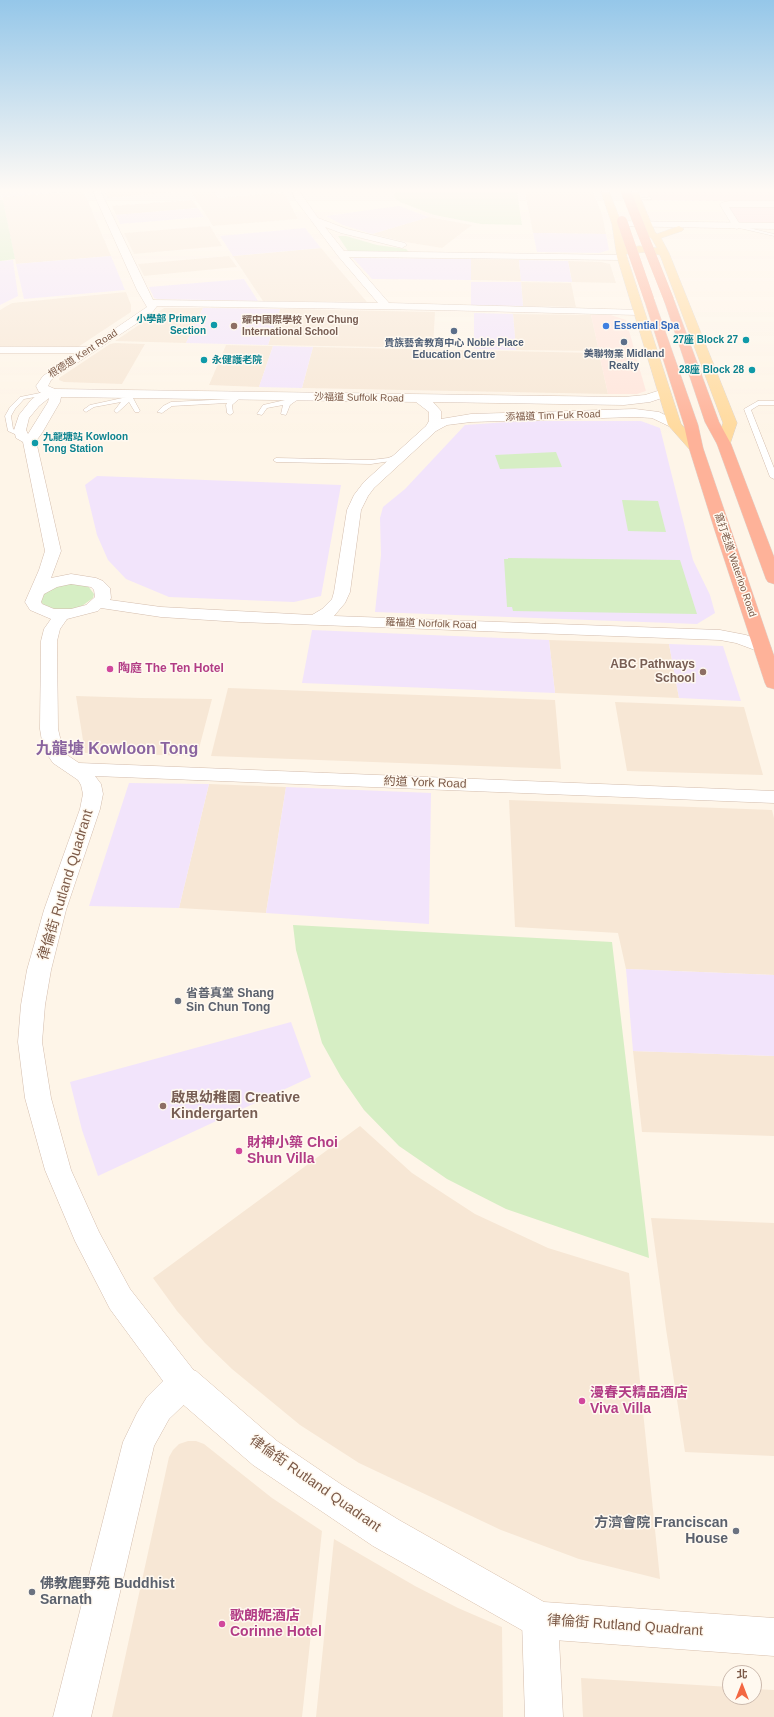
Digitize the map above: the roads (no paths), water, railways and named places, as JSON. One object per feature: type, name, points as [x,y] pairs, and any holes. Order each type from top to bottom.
[{"type":"highway","name":"窩打老道 Waterloo Road","points":[[640,272],[691,425],[696,448],[774,683]]},
{"type":"highway","points":[[658,272],[712,422],[724,444],[774,578]]},
{"type":"main road","name":"窩打老道 Waterloo Road","points":[[627,272],[638,312],[675,425],[696,448]]},
{"type":"main road","points":[[671,272],[730,423],[724,444]]},
{"type":"main road","name":"律倫街 Rutland Quadrant","points":[[184,1383],[265,1453],[367,1521],[540,1620],[774,1637]]},
{"type":"street","points":[[134,272],[150,303],[386,306],[638,312]]},
{"type":"street","points":[[357,272],[386,306]]},
{"type":"street","name":"根德道 Kent Road","points":[[51,393],[43,389],[42,386],[47,378],[147,312],[152,307],[150,303]]},
{"type":"street","points":[[0,350],[90,350]]},
{"type":"street","points":[[25,437],[36,433],[54,402],[55,396],[51,393],[42,397],[26,412],[21,424],[62,560],[102,588],[104,592],[103,598],[98,603],[82,611],[62,614],[51,614],[36,607],[33,602],[34,597],[47,570],[62,560]]},
{"type":"street","name":"沙福道 Suffolk Road","points":[[51,393],[295,400],[420,399],[624,402],[646,399],[664,393]]},
{"type":"street","points":[[420,399],[428,404],[435,412],[436,417],[431,428]]},
{"type":"street","name":"添福道 Tim Fuk Road","points":[[315,620],[334,607],[342,592],[357,502],[369,485],[431,428],[444,422],[459,419],[635,413],[655,415],[675,425]]},
{"type":"street","points":[[38,591],[61,580],[71,579],[90,581]]},
{"type":"street","name":"羅福道 Norfolk Road","points":[[98,603],[161,612],[240,617],[720,635],[740,639],[763,648]]},
{"type":"street","points":[[50,636],[62,626],[86,616],[106,613],[161,612]]},
{"type":"street","points":[[50,636],[56,622],[62,614]]},
{"type":"street","name":"律倫街 Rutland Quadrant","points":[[50,636],[49,729],[51,741],[54,751],[60,759],[85,776],[91,784],[93,794],[90,809],[55,910],[39,970],[33,1005],[30,1042],[38,1098],[58,1170],[89,1241],[120,1299],[184,1383]]},
{"type":"street","name":"約道 York Road","points":[[76,769],[774,797]]},
{"type":"street","points":[[72,1717],[139,1442],[158,1408],[184,1383]]},
{"type":"street","points":[[540,1620],[544,1717]]},
{"type":"lane","points":[[86,410],[92,406],[130,396]]},
{"type":"lane","points":[[102,410],[130,396]]},
{"type":"lane","points":[[117,410],[130,396]]},
{"type":"lane","points":[[130,396],[136,411]]},
{"type":"lane","points":[[160,412],[171,404],[219,402],[236,399]]},
{"type":"lane","points":[[230,413],[228,408],[236,399]]},
{"type":"lane","points":[[260,414],[265,406],[295,400]]},
{"type":"lane","points":[[284,414],[284,411],[295,400]]},
{"type":"lane","points":[[183,410],[188,405],[196,402]]},
{"type":"lane","points":[[208,410],[212,405],[219,402]]},
{"type":"lane","points":[[774,403],[758,403],[747,409],[774,477]]},
{"type":"lane","points":[[283,453],[288,461]]},
{"type":"lane","points":[[276,460],[327,462],[380,461],[397,457],[405,453]]},
{"type":"lane","points":[[307,454],[312,458],[327,462]]},
{"type":"place","name":"小學部 Primary Section","points":[[214,325]]},
{"type":"place","name":"耀中國際學校 Yew Chung International School","points":[[234,326]]},
{"type":"place","name":"Essential Spa","points":[[606,326]]},
{"type":"place","name":"貴族藝舍教育中心 Noble Place Education Centre","points":[[454,331]]},
{"type":"place","name":"27座 Block 27","points":[[746,340]]},
{"type":"place","name":"美聯物業 Midland Realty","points":[[624,342]]},
{"type":"place","name":"永健護老院","points":[[204,360]]},
{"type":"place","name":"28座 Block 28","points":[[752,370]]},
{"type":"place","name":"九龍塘站 Kowloon Tong Station","points":[[35,443]]},
{"type":"place","name":"陶庭 The Ten Hotel","points":[[110,669]]},
{"type":"place","name":"ABC Pathways School","points":[[703,672]]},
{"type":"place","name":"省善真堂 Shang Sin Chun Tong","points":[[178,1001]]},
{"type":"place","name":"啟思幼稚園 Creative Kindergarten","points":[[163,1106]]},
{"type":"place","name":"財神小築 Choi Shun Villa","points":[[239,1151]]},
{"type":"place","name":"漫春天精品酒店 Viva Villa","points":[[582,1401]]},
{"type":"place","name":"方濟會院 Franciscan House","points":[[736,1531]]},
{"type":"place","name":"佛教鹿野苑 Buddhist Sarnath","points":[[32,1592]]},
{"type":"place","name":"歌朗妮酒店 Corinne Hotel","points":[[222,1624]]},
{"type":"district","name":"九龍塘 Kowloon Tong","points":[[117,750]]}]
